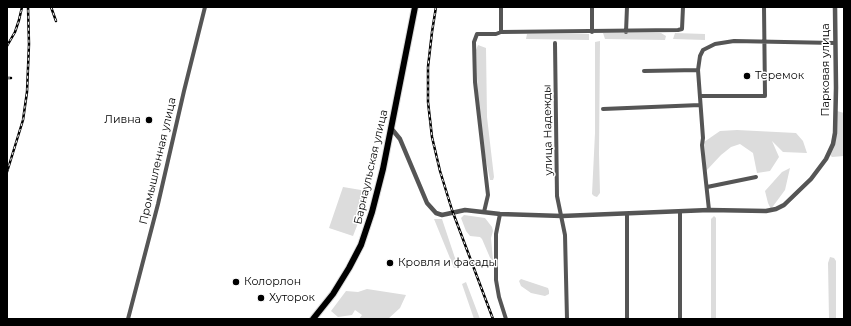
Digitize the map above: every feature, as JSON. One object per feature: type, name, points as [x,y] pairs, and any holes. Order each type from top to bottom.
[{"type":"highway","name":"Барнаульская улица","points":[[313,319],[326,304],[340,283],[361,245],[374,205],[416,7]]},
{"type":"street","name":"Промышленная улица","points":[[128,319],[158,204],[205,7]]},
{"type":"street","points":[[501,7],[501,32]]},
{"type":"street","points":[[592,7],[592,32]]},
{"type":"street","points":[[626,32],[627,7]]},
{"type":"street","points":[[484,212],[488,195],[475,82],[474,42],[477,34],[496,34],[501,32],[626,32],[681,30],[683,7]]},
{"type":"street","points":[[700,96],[765,96],[764,7]]},
{"type":"street","name":"Парковая улица","points":[[391,128],[400,139],[427,203],[436,213],[442,215],[465,210],[500,214],[562,216],[709,210],[766,211],[776,209],[784,205],[798,193],[822,167],[830,153],[835,133],[835,7]]},
{"type":"street","points":[[709,210],[702,145],[703,138],[698,70],[700,56],[703,50],[715,44],[734,42],[835,42]]},
{"type":"street","name":"улица Надежды","points":[[555,43],[557,196],[565,235],[567,319]]},
{"type":"street","points":[[644,71],[698,70]]},
{"type":"street","points":[[603,109],[700,105]]},
{"type":"street","points":[[707,187],[756,177]]},
{"type":"street","points":[[680,212],[680,319]]},
{"type":"street","points":[[500,214],[496,234],[496,280],[499,297],[506,319]]},
{"type":"street","points":[[627,214],[627,319]]},
{"type":"shaded area","points":[[603,33],[661,33],[666,36],[665,40],[605,39]]},
{"type":"shaded area","points":[[675,33],[705,34],[705,40],[673,39]]},
{"type":"shaded area","points":[[527,34],[589,34],[589,40],[526,39]]},
{"type":"shaded area","points":[[600,41],[600,193],[597,197],[592,194],[595,133],[595,42]]},
{"type":"shaded area","points":[[478,45],[486,48],[487,117],[494,177],[493,180],[490,180],[479,125],[476,50]]},
{"type":"shaded area","points":[[837,111],[844,113],[844,156],[832,157],[829,154]]},
{"type":"shaded area","points":[[737,130],[796,133],[803,141],[807,153],[783,152],[772,141],[779,157],[770,171],[757,173],[753,153],[740,144],[731,147],[706,171],[704,142],[720,131]]},
{"type":"shaded area","points":[[790,168],[785,190],[771,209],[765,191],[782,172]]},
{"type":"shaded area","points":[[343,187],[361,190],[367,200],[353,236],[329,228]]},
{"type":"shaded area","points":[[464,215],[485,218],[492,227],[493,231],[491,238],[493,260],[491,260],[482,239],[480,237],[470,236],[466,231],[461,218]]},
{"type":"shaded area","points":[[714,216],[716,218],[716,319],[711,319],[711,219]]},
{"type":"shaded area","points":[[434,219],[442,219],[458,267],[454,268]]},
{"type":"shaded area","points":[[830,257],[834,258],[836,261],[836,319],[829,319],[828,263]]},
{"type":"shaded area","points":[[521,279],[548,288],[549,294],[545,296],[531,293],[521,286],[519,281]]},
{"type":"shaded area","points":[[466,282],[480,319],[474,319],[462,284]]},
{"type":"shaded area","points":[[367,289],[406,295],[400,308],[388,319],[359,319],[362,315],[355,310],[352,315],[338,317],[331,311],[346,291],[358,292]]},
{"type":"railway","points":[[7,46],[15,32],[22,7]]},
{"type":"railway","points":[[7,172],[23,120],[27,92],[29,44],[28,7]]},
{"type":"railway","points":[[51,7],[56,21]]},
{"type":"railway","points":[[436,7],[428,67],[428,102],[432,137],[440,171],[452,210],[493,319]]},
{"type":"place","name":"Теремок","points":[[747,76]]},
{"type":"place","name":"Ливна","points":[[149,120]]},
{"type":"place","name":"Кровля и фасады","points":[[390,263]]},
{"type":"place","name":"Колорлон","points":[[236,282]]},
{"type":"place","name":"Хуторок","points":[[261,298]]}]
